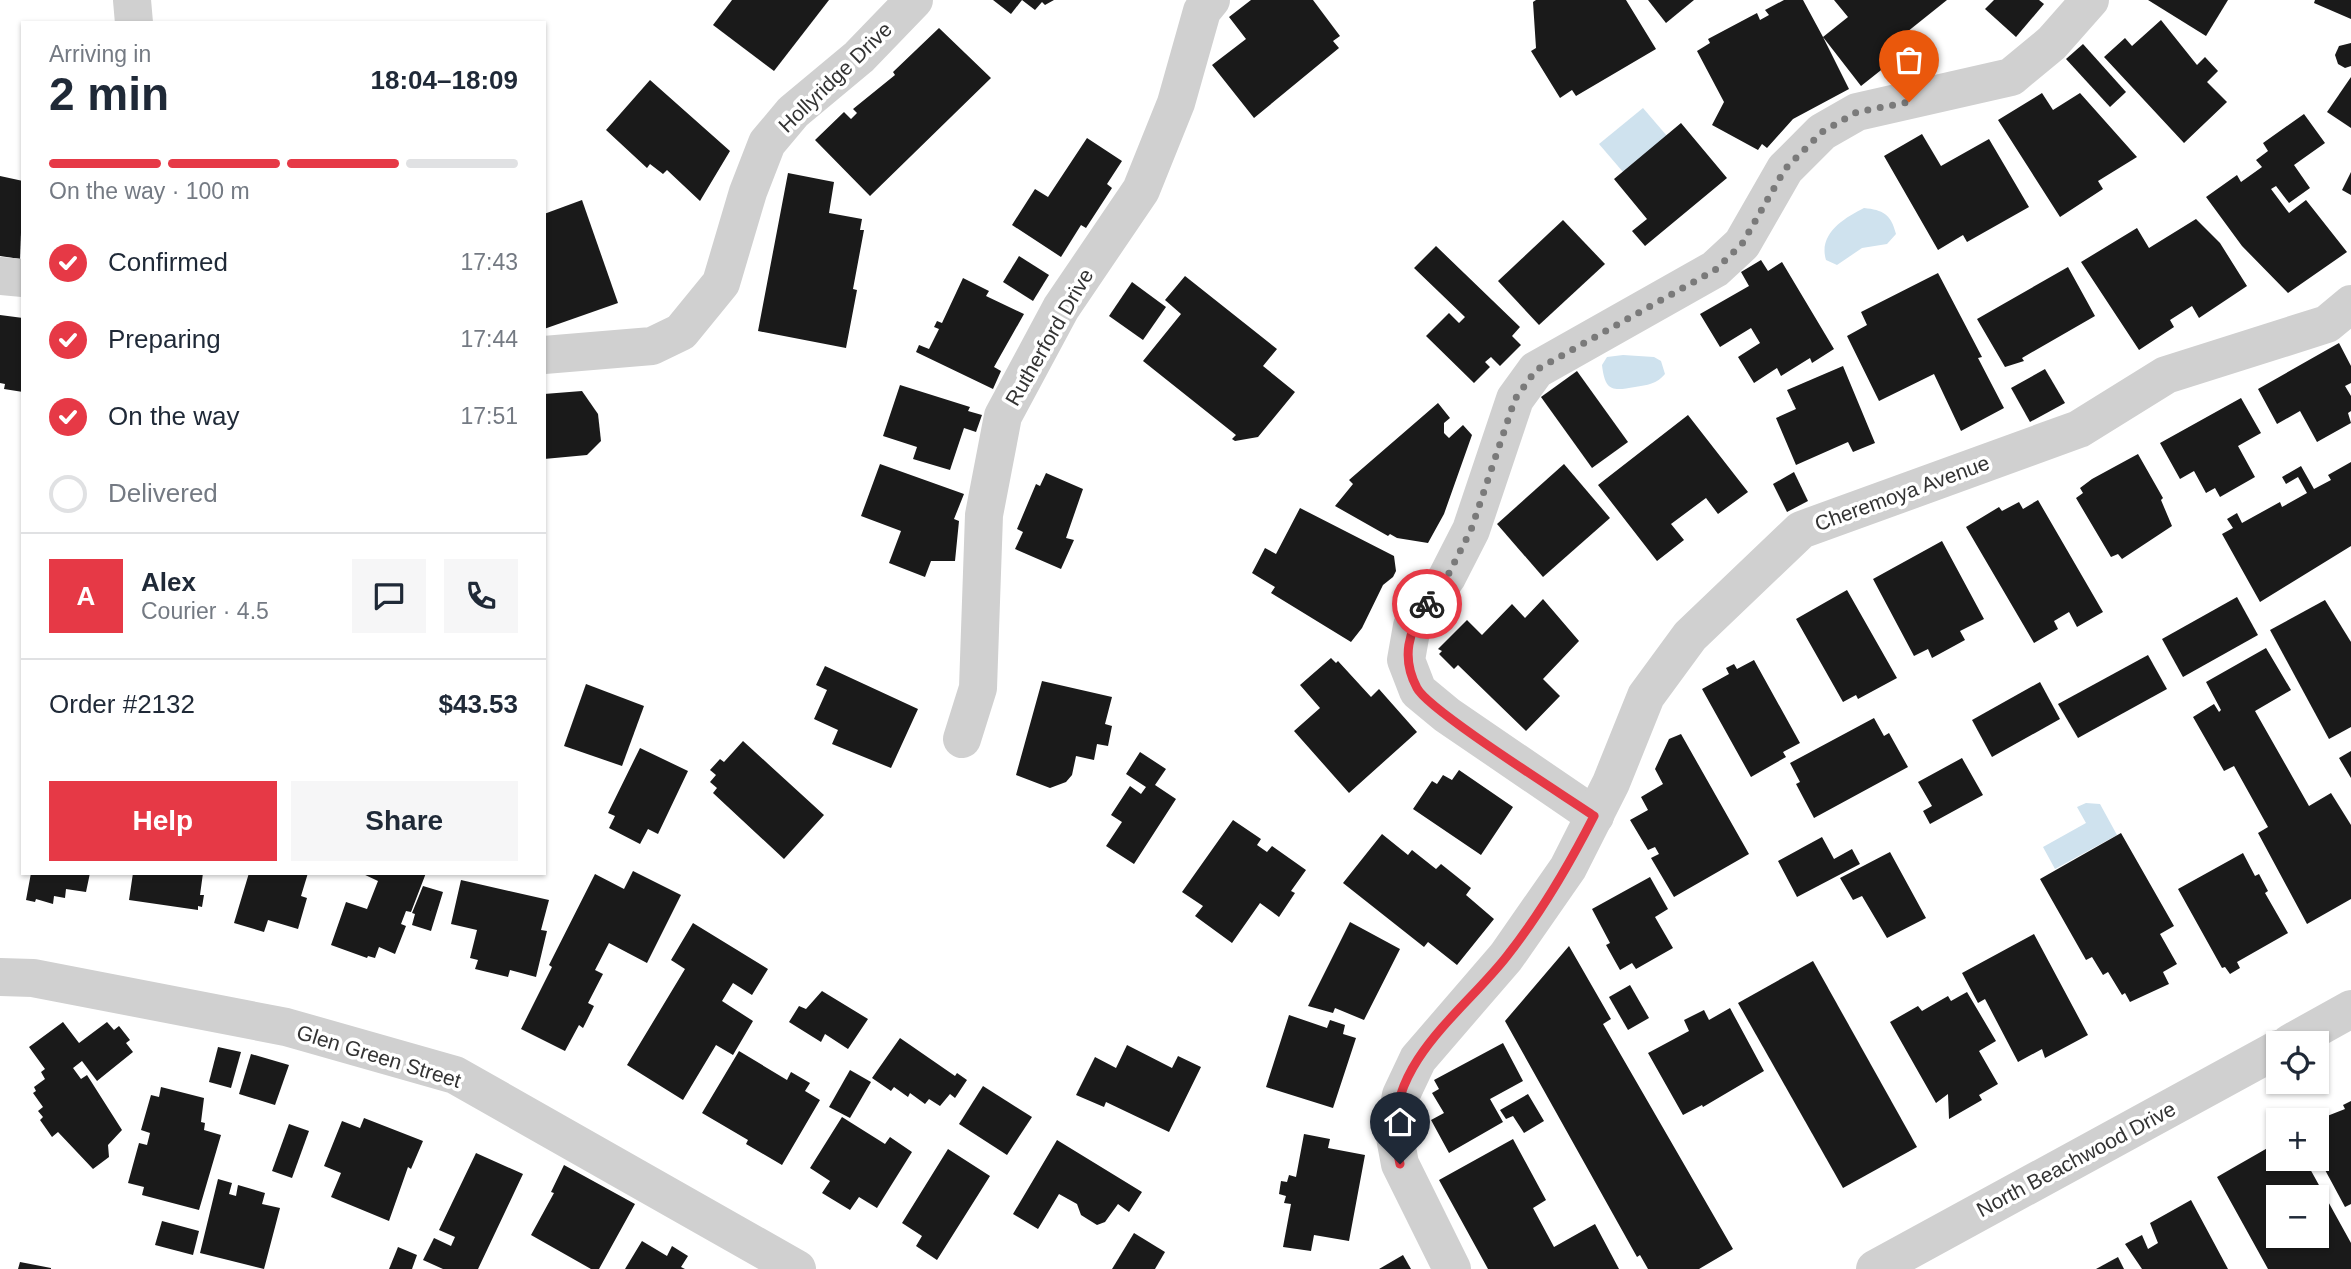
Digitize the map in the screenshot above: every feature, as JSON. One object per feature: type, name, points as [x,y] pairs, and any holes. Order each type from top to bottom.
[{"type":"street","points":[[132,0],[134,21]]},
{"type":"street","name":"Hollyridge Drive","points":[[546,355],[652,346],[681,332],[721,284],[748,192],[767,143],[793,112],[859,57],[914,0]]},
{"type":"street","name":"Rutherford Drive","points":[[962,739],[978,688],[984,515],[1003,415],[1061,307],[1141,190],[1176,103],[1202,11],[1211,0]]},
{"type":"street","points":[[1594,816],[1447,715],[1418,691],[1406,660],[1412,626],[1447,577],[1471,530],[1515,399],[1536,370],[1715,270],[1742,244],[1785,169],[1822,132],[1857,112],[2011,77],[2052,43],[2090,0]]},
{"type":"street","points":[[0,275],[21,278]]},
{"type":"street","name":"Cheremoya Avenue","points":[[1452,1269],[1421,1212],[1400,1164],[1394,1132],[1401,1095],[1418,1059],[1506,957],[1568,868],[1594,816],[1646,696],[1690,636],[1801,530],[2079,429],[2166,375],[2327,324],[2351,304]]},
{"type":"street","name":"Glen Green Street","points":[[0,977],[33,978],[286,1027],[455,1076],[797,1269]]},
{"type":"street","points":[[2312,1031],[2351,1009]]},
{"type":"street","name":"North Beachwood Drive","points":[[1875,1269],[2266,1056]]},
{"type":"water","points":[[1643,108],[1667,136],[1623,172],[1599,144]]},
{"type":"water","points":[[1864,208],[1885,214],[1892,222],[1896,234],[1887,244],[1862,248],[1837,265],[1826,260],[1826,242],[1834,228]]},
{"type":"water","points":[[1607,357],[1654,357],[1661,361],[1665,374],[1648,385],[1611,388],[1605,380],[1602,365]]},
{"type":"water","points":[[2086,803],[2100,804],[2117,835],[2055,869],[2043,847],[2086,823],[2077,807]]},
{"type":"building","points":[[732,0],[829,0],[774,71],[713,25]]},
{"type":"building","points":[[993,0],[1022,0],[1011,14]]},
{"type":"building","points":[[1022,0],[1054,0],[1045,5],[1042,2],[1035,10]]},
{"type":"building","points":[[1251,0],[1313,0],[1340,36],[1333,41],[1339,48],[1254,118],[1212,65],[1246,39],[1229,17]]},
{"type":"building","points":[[1626,0],[1656,49],[1576,96],[1572,90],[1560,98],[1531,51],[1536,48],[1533,2]]},
{"type":"building","points":[[1648,0],[1694,0],[1666,23]]},
{"type":"building","points":[[1784,0],[1803,0],[1849,89],[1793,119],[1767,148],[1762,144],[1758,150],[1712,125],[1724,102],[1697,51],[1710,43],[1708,39],[1757,13],[1760,20],[1769,15],[1765,10]]},
{"type":"building","points":[[1834,0],[1947,0],[1882,52],[1890,63],[1861,86],[1823,37],[1848,17]]},
{"type":"building","points":[[1994,0],[2039,0],[2044,4],[2016,37],[1985,9]]},
{"type":"building","points":[[2148,0],[2228,0],[2206,36]]},
{"type":"building","points":[[2315,0],[2351,0],[2351,19],[2314,3]]},
{"type":"building","points":[[2161,20],[2197,65],[2205,57],[2218,71],[2207,82],[2227,102],[2184,143],[2104,57],[2125,38],[2132,46]]},
{"type":"building","points":[[939,28],[991,78],[870,196],[815,140],[844,112],[851,119],[857,113],[853,109],[895,75],[893,72]]},
{"type":"building","points":[[2351,43],[2351,66],[2345,68],[2338,64],[2335,55],[2339,46]]},
{"type":"building","points":[[2083,44],[2126,92],[2110,107],[2066,59]]},
{"type":"building","points":[[2351,77],[2351,128],[2327,112]]},
{"type":"building","points":[[650,80],[730,151],[700,201],[667,170],[663,174],[650,164],[647,168],[606,130]]},
{"type":"building","points":[[2042,93],[2053,110],[2080,93],[2137,157],[2098,181],[2103,189],[2060,217],[1998,120]]},
{"type":"building","points":[[2304,114],[2325,143],[2294,165],[2310,188],[2289,203],[2276,186],[2271,189],[2289,213],[2306,200],[2347,252],[2288,293],[2242,246],[2206,197],[2237,175],[2241,182],[2262,167],[2256,160],[2268,151],[2263,143]]},
{"type":"building","points":[[1681,123],[1727,178],[1645,246],[1632,231],[1647,219],[1614,179]]},
{"type":"building","points":[[1922,134],[1941,166],[1989,139],[2029,207],[1967,242],[1963,235],[1938,250],[1884,156]]},
{"type":"building","points":[[1087,138],[1122,161],[1107,184],[1112,188],[1086,228],[1081,225],[1061,257],[1012,225],[1035,189],[1048,197]]},
{"type":"building","points":[[2351,172],[2351,195],[2342,190]]},
{"type":"building","points":[[788,173],[834,182],[829,213],[862,219],[860,230],[864,230],[853,289],[857,290],[846,348],[758,331]]},
{"type":"building","points":[[0,176],[21,181],[21,233],[20,259],[0,256]]},
{"type":"building","points":[[582,200],[618,303],[546,328],[546,213]]},
{"type":"building","points":[[2196,219],[2220,243],[2247,286],[2199,318],[2192,306],[2170,320],[2174,327],[2139,350],[2081,262],[2137,228],[2149,248]]},
{"type":"building","points":[[1563,220],[1605,264],[1539,325],[1498,281]]},
{"type":"building","points":[[1436,246],[1520,327],[1512,336],[1521,345],[1500,366],[1491,357],[1485,362],[1490,367],[1474,383],[1426,336],[1449,313],[1459,323],[1465,317],[1414,268]]},
{"type":"building","points":[[1019,256],[1049,275],[1033,301],[1003,282]]},
{"type":"building","points":[[1761,260],[1768,271],[1782,262],[1834,349],[1812,363],[1810,358],[1781,376],[1777,368],[1754,383],[1738,357],[1760,343],[1751,328],[1720,347],[1700,314],[1749,286],[1741,272]]},
{"type":"building","points":[[2068,267],[2095,316],[2022,358],[2024,361],[2005,367],[1977,319]]},
{"type":"building","points":[[1938,273],[1982,357],[1978,358],[2004,408],[1961,431],[1934,374],[1879,401],[1847,336],[1867,325],[1861,312]]},
{"type":"building","points":[[1185,276],[1277,349],[1263,366],[1295,392],[1258,437],[1235,441],[1232,439],[1236,435],[1143,361],[1181,314],[1165,300]]},
{"type":"building","points":[[963,278],[989,291],[986,296],[1024,314],[994,367],[1001,371],[993,389],[916,352],[919,345],[929,349],[939,329],[934,327],[937,321],[942,323]]},
{"type":"building","points":[[1132,282],[1166,307],[1143,340],[1109,316]]},
{"type":"building","points":[[0,315],[21,318],[21,392],[4,389],[5,384],[0,383]]},
{"type":"building","points":[[2339,343],[2351,366],[2351,383],[2345,386],[2351,396],[2351,411],[2348,413],[2351,423],[2317,442],[2300,411],[2277,424],[2258,389]]},
{"type":"building","points":[[1843,366],[1875,443],[1853,452],[1848,442],[1796,465],[1776,418],[1796,409],[1787,390]]},
{"type":"building","points":[[2045,369],[2065,403],[2030,422],[2011,388]]},
{"type":"building","points":[[1577,371],[1628,442],[1592,468],[1541,397]]},
{"type":"building","points":[[900,385],[970,407],[968,411],[982,415],[976,432],[964,428],[950,470],[913,459],[917,447],[883,436]]},
{"type":"building","points":[[582,391],[598,414],[601,441],[587,455],[546,459],[546,394]]},
{"type":"building","points":[[2241,398],[2261,433],[2238,446],[2255,477],[2220,497],[2215,488],[2206,493],[2194,471],[2180,479],[2160,443]]},
{"type":"building","points":[[1438,403],[1450,418],[1444,423],[1444,433],[1449,438],[1463,425],[1472,435],[1444,514],[1428,543],[1397,538],[1390,534],[1388,536],[1335,506],[1353,484],[1349,480]]},
{"type":"building","points":[[1688,415],[1748,492],[1718,514],[1706,498],[1671,524],[1684,540],[1657,561],[1598,485]]},
{"type":"building","points":[[2138,454],[2163,498],[2161,500],[2172,526],[2122,559],[2118,554],[2111,557],[2076,498],[2083,493],[2080,488],[2092,479]]},
{"type":"building","points":[[2351,462],[2351,546],[2260,602],[2222,534],[2233,528],[2227,519],[2237,513],[2242,523],[2280,502],[2282,507],[2307,493],[2298,477],[2286,484],[2282,477],[2301,466],[2314,489],[2331,480],[2328,475]]},
{"type":"building","points":[[880,464],[964,494],[954,519],[959,521],[955,561],[931,561],[925,577],[889,563],[901,531],[861,516]]},
{"type":"building","points":[[1564,464],[1610,518],[1543,577],[1497,524]]},
{"type":"building","points":[[1794,472],[1808,501],[1787,512],[1773,484]]},
{"type":"building","points":[[1046,473],[1083,489],[1066,538],[1074,540],[1061,569],[1015,549],[1023,532],[1017,529],[1036,484],[1040,486]]},
{"type":"building","points":[[2038,500],[2103,612],[2077,627],[2069,612],[2054,621],[2058,629],[2034,643],[1966,527],[1999,507],[2002,511],[2019,502],[2023,509]]},
{"type":"building","points":[[1300,508],[1394,556],[1396,571],[1393,577],[1383,585],[1362,628],[1351,642],[1271,593],[1275,587],[1252,573],[1265,548],[1276,554]]},
{"type":"building","points":[[1942,541],[1984,619],[1960,631],[1965,640],[1932,658],[1928,649],[1914,656],[1873,579]]},
{"type":"building","points":[[1847,590],[1897,678],[1858,699],[1856,695],[1843,702],[1796,619]]},
{"type":"building","points":[[2237,597],[2258,635],[2183,677],[2162,639]]},
{"type":"building","points":[[1543,599],[1579,641],[1543,679],[1560,696],[1526,731],[1458,665],[1454,669],[1439,654],[1442,651],[1438,649],[1467,620],[1482,635],[1512,604],[1525,618]]},
{"type":"building","points":[[2325,600],[2351,642],[2351,727],[2329,739],[2270,630]]},
{"type":"building","points":[[2266,648],[2291,690],[2255,711],[2309,806],[2331,793],[2351,825],[2351,899],[2307,924],[2258,833],[2268,827],[2234,766],[2224,771],[2193,717],[2214,704],[2219,712],[2221,710],[2206,682]]},
{"type":"building","points":[[2148,655],[2167,689],[2078,738],[2058,704]]},
{"type":"building","points":[[1331,658],[1336,663],[1338,661],[1371,697],[1379,689],[1417,732],[1349,793],[1294,731],[1320,708],[1300,685]]},
{"type":"building","points":[[1754,660],[1800,743],[1783,752],[1786,757],[1751,777],[1702,689],[1729,674],[1726,668],[1734,664],[1737,669]]},
{"type":"building","points":[[825,666],[918,709],[891,768],[832,744],[838,730],[814,719],[827,690],[816,685]]},
{"type":"building","points":[[1042,681],[1112,697],[1105,724],[1112,726],[1108,746],[1097,744],[1094,760],[1076,756],[1072,775],[1066,782],[1050,788],[1016,775]]},
{"type":"building","points":[[2040,682],[2060,719],[1992,757],[1972,720]]},
{"type":"building","points":[[586,684],[644,706],[622,766],[564,746]]},
{"type":"building","points":[[1874,718],[1884,736],[1889,733],[1908,767],[1814,818],[1796,784],[1800,782],[1790,763]]},
{"type":"building","points":[[1681,734],[1749,854],[1674,897],[1651,858],[1659,854],[1655,847],[1648,850],[1630,820],[1648,810],[1641,797],[1663,784],[1655,769],[1669,739]]},
{"type":"building","points":[[743,741],[824,815],[784,859],[713,793],[717,788],[710,782],[716,775],[710,770],[720,759],[724,762]]},
{"type":"building","points":[[640,748],[688,771],[658,834],[648,829],[640,844],[609,828],[615,816],[608,813]]},
{"type":"building","points":[[2351,751],[2351,778],[2339,758]]},
{"type":"building","points":[[1140,752],[1166,769],[1155,785],[1176,799],[1134,864],[1106,846],[1122,822],[1111,815],[1130,786],[1141,794],[1146,787],[1126,774]]},
{"type":"building","points":[[1962,758],[1983,795],[1930,824],[1923,811],[1932,806],[1918,782]]},
{"type":"building","points":[[1459,770],[1513,807],[1481,855],[1413,809],[1432,781],[1437,784],[1443,775],[1452,780]]},
{"type":"building","points":[[1233,820],[1261,839],[1257,845],[1267,852],[1272,846],[1306,870],[1291,891],[1295,893],[1279,917],[1260,903],[1232,943],[1195,916],[1203,906],[1182,892]]},
{"type":"building","points":[[2121,833],[2174,926],[2160,934],[2177,964],[2163,972],[2169,984],[2130,1002],[2125,993],[2122,995],[2108,972],[2103,975],[2092,957],[2086,960],[2040,879]]},
{"type":"building","points":[[1382,834],[1408,855],[1412,850],[1436,869],[1441,864],[1471,888],[1466,895],[1494,919],[1457,965],[1428,942],[1424,947],[1343,883]]},
{"type":"building","points":[[1822,837],[1834,859],[1852,849],[1860,864],[1797,897],[1778,861]]},
{"type":"building","points":[[1890,852],[1926,918],[1887,938],[1862,896],[1853,900],[1840,878]]},
{"type":"building","points":[[2243,853],[2255,876],[2259,874],[2268,891],[2265,893],[2288,933],[2237,962],[2240,968],[2230,974],[2225,967],[2222,968],[2178,889]]},
{"type":"building","points":[[633,871],[681,895],[647,963],[609,943],[595,970],[603,974],[588,1003],[594,1006],[583,1028],[579,1025],[565,1051],[521,1029],[552,967],[549,965],[595,874],[624,889]]},
{"type":"building","points":[[31,875],[90,875],[86,892],[66,889],[65,898],[54,896],[53,904],[36,899],[35,902],[26,900]]},
{"type":"building","points":[[133,875],[203,875],[200,895],[204,895],[202,907],[198,906],[198,910],[129,900]]},
{"type":"building","points":[[248,875],[307,875],[301,896],[307,898],[298,929],[268,920],[264,932],[234,923]]},
{"type":"building","points":[[365,875],[425,875],[411,912],[406,911],[401,924],[406,926],[395,954],[379,947],[375,958],[367,958],[331,945],[346,902],[367,909],[378,881]]},
{"type":"building","points":[[1650,877],[1668,909],[1655,917],[1673,948],[1636,969],[1632,963],[1620,970],[1606,945],[1610,943],[1592,909]]},
{"type":"building","points":[[461,880],[549,900],[541,930],[547,931],[536,977],[510,970],[508,977],[475,969],[478,960],[470,958],[477,930],[451,924]]},
{"type":"building","points":[[423,886],[443,892],[431,931],[412,925],[415,914],[412,913]]},
{"type":"building","points":[[1350,922],[1400,949],[1364,1020],[1335,1008],[1333,1013],[1308,1006]]},
{"type":"building","points":[[693,923],[768,969],[752,995],[733,983],[722,1001],[753,1021],[733,1055],[716,1045],[683,1100],[627,1065],[685,969],[671,960]]},
{"type":"building","points":[[2034,934],[2088,1035],[2045,1058],[2042,1049],[2018,1062],[1985,999],[1978,1003],[1962,973]]},
{"type":"building","points":[[1569,946],[1611,1019],[1603,1024],[1733,1249],[1699,1269],[1648,1269],[1640,1255],[1637,1257],[1505,1021]]},
{"type":"building","points":[[1813,961],[1917,1147],[1843,1188],[1738,1003]]},
{"type":"building","points":[[1630,985],[1649,1018],[1628,1030],[1609,997]]},
{"type":"building","points":[[822,991],[868,1019],[848,1049],[825,1034],[821,1042],[789,1022],[799,1006],[806,1009]]},
{"type":"building","points":[[1967,992],[1996,1041],[1979,1051],[1998,1084],[1979,1095],[1982,1100],[1949,1119],[1948,1094],[1936,1103],[1890,1022],[1918,1006],[1922,1011],[1948,996],[1951,1001]]},
{"type":"building","points":[[1730,1008],[1764,1071],[1703,1107],[1702,1105],[1683,1115],[1648,1053],[1689,1031],[1684,1020],[1704,1010],[1709,1020]]},
{"type":"building","points":[[1289,1015],[1327,1028],[1330,1020],[1345,1025],[1343,1034],[1356,1038],[1333,1108],[1266,1087]]},
{"type":"building","points":[[63,1022],[79,1043],[107,1022],[114,1030],[119,1026],[130,1040],[126,1043],[133,1052],[97,1081],[82,1061],[73,1068],[81,1079],[87,1075],[122,1130],[108,1145],[109,1157],[93,1169],[58,1132],[52,1137],[40,1120],[43,1117],[38,1111],[43,1107],[33,1093],[36,1091],[34,1087],[45,1079],[41,1072],[45,1069],[29,1047]]},
{"type":"building","points":[[900,1038],[955,1076],[957,1073],[967,1080],[955,1098],[950,1094],[940,1106],[929,1099],[925,1104],[910,1093],[908,1097],[894,1087],[891,1091],[872,1078]]},
{"type":"building","points":[[1503,1043],[1523,1081],[1490,1099],[1503,1122],[1449,1153],[1431,1120],[1444,1113],[1432,1093],[1439,1089],[1434,1080]]},
{"type":"building","points":[[1127,1045],[1172,1068],[1178,1056],[1201,1067],[1169,1132],[1106,1102],[1104,1107],[1076,1095],[1095,1057],[1116,1068]]},
{"type":"building","points":[[218,1047],[241,1052],[231,1088],[209,1082]]},
{"type":"building","points":[[739,1051],[787,1080],[791,1072],[810,1083],[805,1091],[820,1100],[782,1165],[746,1144],[748,1140],[702,1113]]},
{"type":"building","points":[[251,1054],[289,1065],[275,1105],[239,1094]]},
{"type":"building","points":[[850,1070],[871,1082],[850,1118],[829,1107]]},
{"type":"building","points":[[983,1086],[1032,1117],[1007,1155],[959,1124]]},
{"type":"building","points":[[161,1087],[204,1098],[201,1122],[205,1123],[204,1130],[221,1135],[199,1210],[142,1195],[144,1187],[128,1183],[139,1143],[147,1145],[150,1133],[141,1130],[151,1095],[159,1097]]},
{"type":"building","points":[[1528,1094],[1544,1121],[1524,1133],[1513,1116],[1506,1119],[1500,1110]]},
{"type":"building","points":[[2351,1101],[2351,1204],[2345,1207],[2326,1171],[2329,1171],[2329,1115],[2345,1109],[2343,1105]]},
{"type":"building","points":[[842,1117],[885,1144],[890,1137],[912,1152],[877,1208],[859,1197],[850,1210],[822,1193],[830,1181],[810,1168]]},
{"type":"building","points":[[364,1118],[423,1141],[411,1169],[408,1167],[389,1221],[331,1197],[341,1173],[324,1166],[342,1121],[360,1128]]},
{"type":"building","points":[[289,1124],[309,1131],[292,1178],[272,1171]]},
{"type":"building","points":[[1304,1134],[1330,1139],[1328,1148],[1365,1155],[1349,1241],[1314,1235],[1311,1251],[1283,1247],[1291,1204],[1284,1203],[1286,1196],[1279,1194],[1281,1181],[1287,1182],[1289,1175],[1296,1177]]},
{"type":"building","points":[[1513,1139],[1546,1200],[1533,1208],[1554,1247],[1595,1224],[1619,1269],[1488,1269],[1439,1180]]},
{"type":"building","points":[[1057,1140],[1142,1192],[1129,1212],[1118,1204],[1105,1222],[1097,1225],[1081,1215],[1077,1204],[1059,1194],[1038,1229],[1013,1214]]},
{"type":"building","points":[[948,1149],[990,1176],[937,1260],[916,1246],[922,1236],[902,1223]]},
{"type":"building","points":[[2266,1149],[2266,1171],[2311,1171],[2319,1185],[2266,1185],[2266,1248],[2329,1248],[2329,1203],[2351,1243],[2351,1269],[2268,1269],[2217,1177]]},
{"type":"building","points":[[476,1153],[523,1174],[478,1269],[443,1269],[423,1260],[434,1238],[451,1246],[455,1237],[439,1230]]},
{"type":"building","points":[[564,1165],[635,1204],[599,1269],[591,1269],[531,1235],[554,1193],[551,1192]]},
{"type":"building","points":[[218,1179],[232,1183],[229,1194],[236,1196],[238,1185],[265,1193],[262,1204],[280,1208],[264,1269],[200,1253]]},
{"type":"building","points":[[2191,1200],[2228,1269],[2142,1269],[2125,1244],[2142,1235],[2148,1249],[2158,1243],[2150,1223]]},
{"type":"building","points":[[162,1221],[199,1231],[193,1255],[155,1245]]},
{"type":"building","points":[[1134,1233],[1165,1252],[1155,1269],[1112,1269]]},
{"type":"building","points":[[642,1241],[667,1256],[672,1246],[688,1256],[681,1267],[685,1269],[625,1269]]},
{"type":"building","points":[[398,1247],[417,1255],[412,1269],[389,1269]]},
{"type":"building","points":[[1403,1255],[1411,1269],[1379,1269]]},
{"type":"building","points":[[2118,1257],[2124,1269],[2096,1269]]},
{"type":"building","points":[[20,1262],[51,1268],[51,1269],[18,1269]]},
{"type":"way so far","points":[[1427,604],[1447,577],[1471,530],[1515,399],[1536,370],[1580,343],[1715,270],[1742,244],[1785,169],[1822,132],[1857,112],[1909,102]]},
{"type":"route","points":[[1400,1164],[1394,1132],[1401,1095],[1418,1059],[1453,1015],[1506,957],[1568,868],[1594,816],[1447,715],[1418,691],[1406,660],[1412,626],[1427,604]]}]
